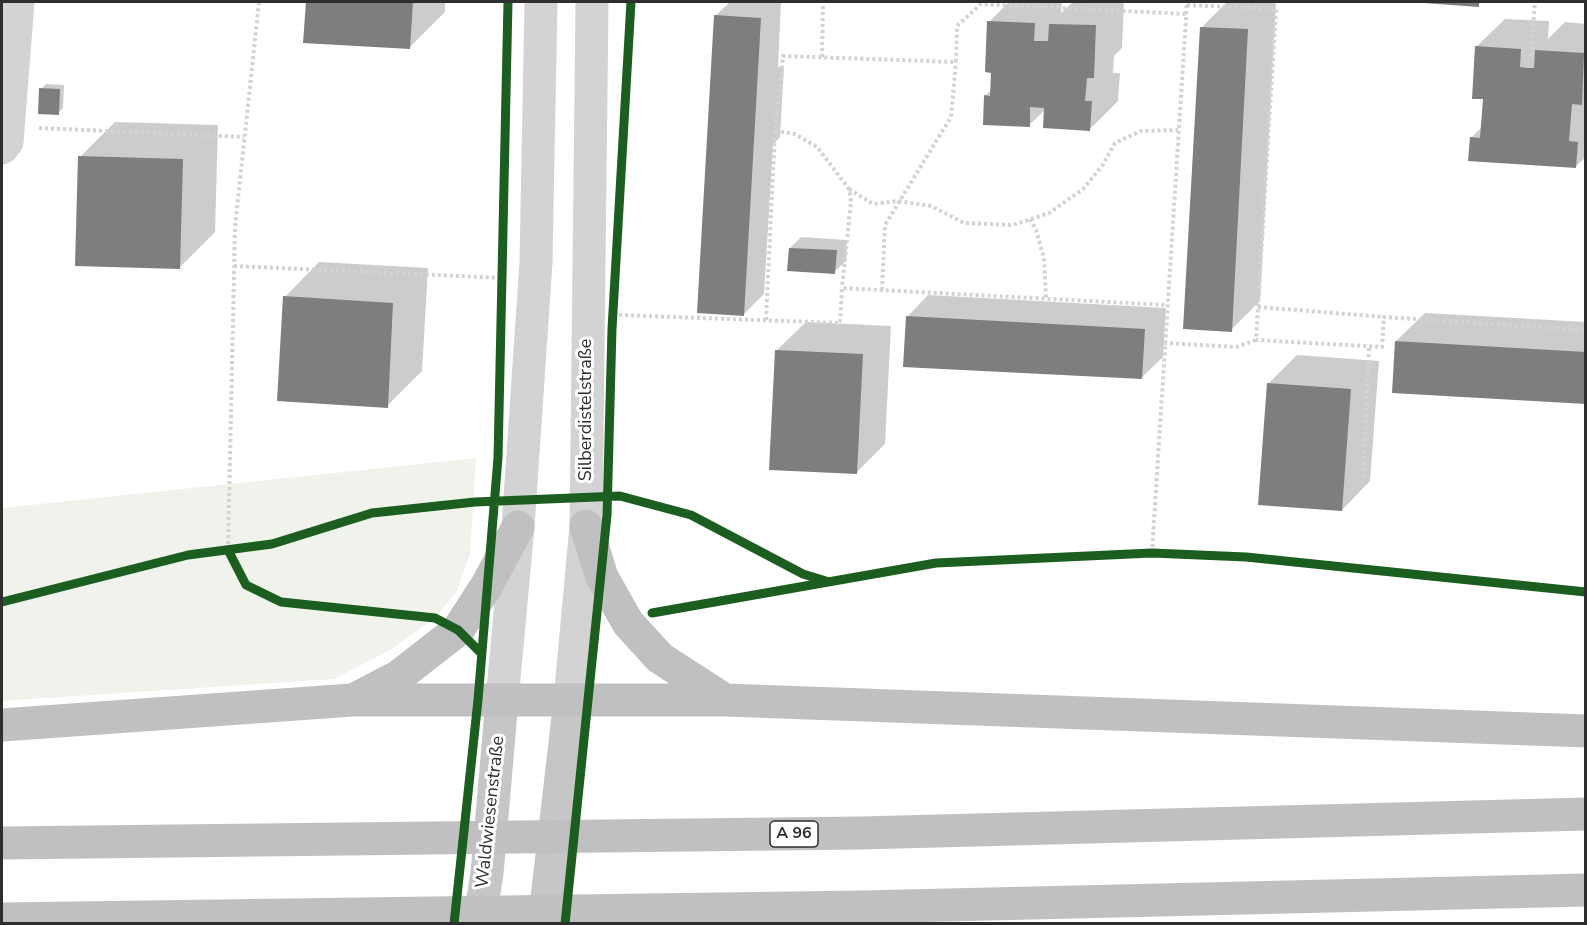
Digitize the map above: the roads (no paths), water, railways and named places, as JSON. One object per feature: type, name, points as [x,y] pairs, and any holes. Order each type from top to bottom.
[{"type":"highway","points":[[586,526],[602,577],[628,623],[660,657],[725,700]]},
{"type":"highway","points":[[352,700],[399,676],[458,630],[487,585],[518,527]]},
{"type":"highway","points":[[2,725],[352,700],[725,700],[1586,731]]},
{"type":"highway","name":"A 96","points":[[2,843],[861,833],[1586,814]]},
{"type":"highway","points":[[2,919],[862,907],[1586,890]]},
{"type":"main road","name":"Waldwiesenstraße","points":[[479,924],[487,873],[502,700]]},
{"type":"main road","name":"Silberdistelstraße","points":[[544,924],[570,700]]},
{"type":"street","points":[[5,138],[18,2]]},
{"type":"street","points":[[502,700],[518,527],[536,262],[542,2]]},
{"type":"street","name":"Silberdistelstraße","points":[[570,700],[586,526],[592,2]]}]
